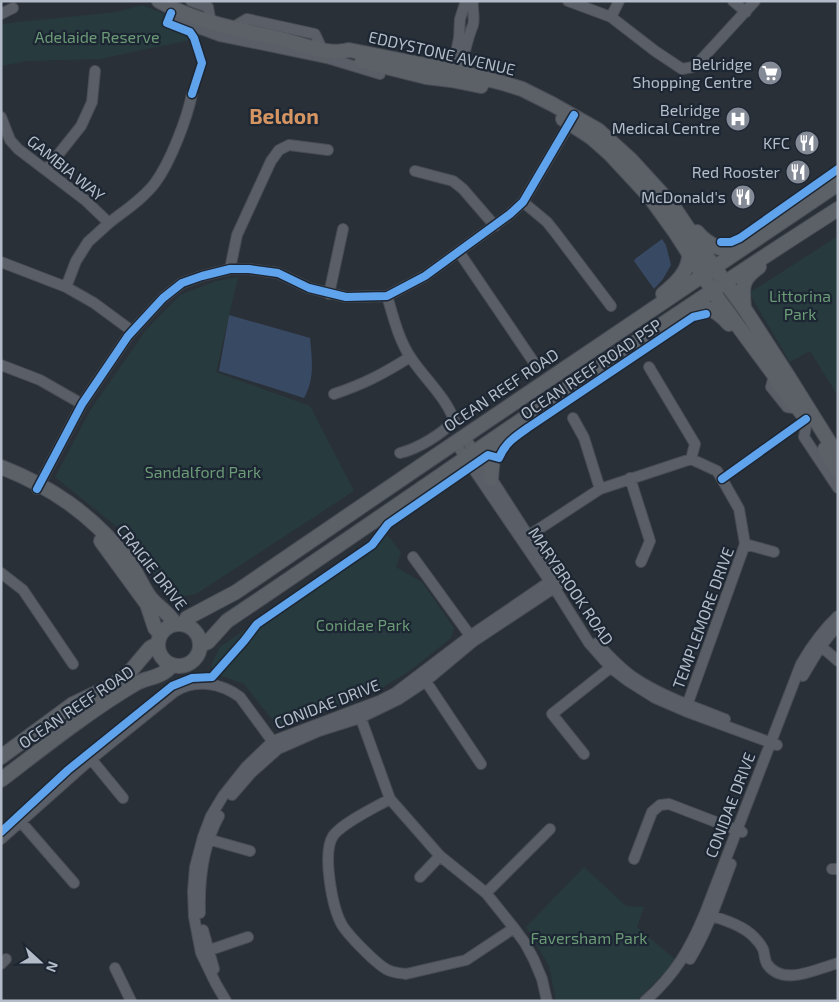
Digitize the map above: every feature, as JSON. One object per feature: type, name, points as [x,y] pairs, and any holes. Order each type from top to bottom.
[{"type":"main road","name":"EDDYSTONE AVENUE","points":[[160,1],[177,11],[211,23],[297,47],[342,52],[347,57],[426,77],[455,76],[505,92],[598,130],[631,160],[657,189],[689,253],[708,271]]},
{"type":"main road","name":"EDDYSTONE AVENUE","points":[[572,119],[668,209],[778,374],[838,456]]},
{"type":"main road","name":"OCEAN REEF ROAD","points":[[179,624],[236,592],[545,380],[623,330],[838,184]]},
{"type":"main road","points":[[668,209],[704,241],[719,248],[738,251]]},
{"type":"main road","points":[[200,645],[208,642],[227,621],[512,425],[683,309],[838,209]]},
{"type":"main road","points":[[744,308],[743,285],[750,273],[810,233],[838,209]]},
{"type":"main road","points":[[623,330],[672,286],[686,269],[689,253]]},
{"type":"main road","name":"EDDYSTONE AVENUE","points":[[718,286],[744,308],[778,374],[781,387],[807,421],[838,470]]},
{"type":"main road","points":[[683,309],[703,306],[721,315],[754,355],[778,374]]},
{"type":"main road","points":[[491,479],[493,456],[512,425]]},
{"type":"main road","name":"CRAIGIE DRIVE","points":[[1,467],[78,508],[126,557],[150,598],[179,624]]},
{"type":"main road","name":"CRAIGIE DRIVE","points":[[1,474],[38,487],[68,509],[97,535],[147,604],[159,639]]},
{"type":"main road","points":[[179,624],[196,632],[200,645],[198,655],[191,663],[182,667],[171,666],[161,657],[159,639],[168,627],[179,624]]},
{"type":"main road","name":"OCEAN REEF ROAD","points":[[1,757],[73,704],[112,686],[128,674],[159,639]]},
{"type":"main road","name":"OCEAN REEF ROAD","points":[[1,780],[67,730],[137,683],[166,673],[171,666]]},
{"type":"street","points":[[191,1],[208,7],[211,23]]},
{"type":"street","points":[[455,76],[460,19],[466,1]]},
{"type":"street","points":[[455,76],[473,22],[473,1]]},
{"type":"street","points":[[568,1],[611,17],[655,51],[682,68],[693,67],[700,61],[755,1]]},
{"type":"street","points":[[611,17],[619,1]]},
{"type":"street","points":[[733,1],[746,12]]},
{"type":"street","points":[[1,14],[14,8]]},
{"type":"street","name":"EDDYSTONE AVENUE","points":[[177,11],[177,16],[182,22],[220,36],[297,47],[380,74]]},
{"type":"street","points":[[232,28],[247,19],[315,34],[322,49]]},
{"type":"street","points":[[46,170],[81,126],[92,102],[95,72]]},
{"type":"street","points":[[108,223],[156,183],[188,115],[192,94]]},
{"type":"street","name":"GAMBIA WAY","points":[[1,117],[10,140],[18,149],[85,200],[108,223],[88,242],[76,261],[66,287]]},
{"type":"street","points":[[38,487],[82,404],[132,331],[163,298],[182,283],[230,269],[249,269],[278,274],[329,294],[346,297],[387,296],[425,276],[495,226],[523,202],[572,119]]},
{"type":"street","points":[[230,269],[237,235],[271,161],[278,150],[289,145],[328,150]]},
{"type":"street","points":[[415,171],[453,181],[463,189],[495,226]]},
{"type":"street","points":[[523,202],[547,222],[611,306]]},
{"type":"street","points":[[329,294],[343,229]]},
{"type":"street","points":[[459,252],[535,364]]},
{"type":"street","points":[[1,262],[66,287],[94,303],[132,331]]},
{"type":"street","points":[[387,296],[397,329],[410,357],[450,409],[454,420],[446,428],[413,450],[400,454]]},
{"type":"street","points":[[334,394],[360,386],[382,375],[410,357]]},
{"type":"street","points":[[1,365],[40,380],[82,404]]},
{"type":"street","points":[[525,538],[600,489],[691,459],[695,444],[649,366]]},
{"type":"street","points":[[573,418],[584,438],[600,489]]},
{"type":"street","points":[[807,421],[804,437],[838,488]]},
{"type":"street","name":"MARYBROOK ROAD","points":[[460,439],[555,583],[589,643],[628,681],[655,698],[775,740]]},
{"type":"street","name":"MARYBROOK ROAD","points":[[469,455],[491,479],[525,538]]},
{"type":"street","name":"TEMPLEMORE DRIVE","points":[[686,708],[745,544],[739,509],[717,471],[691,459]]},
{"type":"street","points":[[630,478],[650,541],[642,562]]},
{"type":"street","points":[[745,544],[774,552]]},
{"type":"street","points":[[413,557],[472,638]]},
{"type":"street","points":[[1,573],[24,590],[73,664]]},
{"type":"street","name":"CONIDAE DRIVE","points":[[226,1001],[216,984],[194,917],[192,891],[196,867],[211,816],[223,796],[246,767],[276,745],[359,714],[423,678],[472,638],[555,583]]},
{"type":"street","name":"CONIDAE DRIVE","points":[[655,1001],[667,990],[683,970],[697,947],[775,740],[818,644],[829,624],[838,616]]},
{"type":"street","name":"CONIDAE DRIVE","points":[[818,644],[838,625]]},
{"type":"street","points":[[818,644],[838,661]]},
{"type":"street","points":[[584,754],[552,714],[613,666]]},
{"type":"street","points":[[423,678],[481,764]]},
{"type":"street","points":[[1,839],[91,759],[180,688],[194,684],[213,684],[233,692],[240,697],[276,745]]},
{"type":"street","points":[[359,714],[390,799],[440,856],[486,893],[526,943],[542,979],[547,1001]]},
{"type":"street","points":[[91,759],[123,798]]},
{"type":"street","points":[[390,799],[340,829],[330,843],[328,868],[336,910],[346,932],[383,967],[397,973],[406,974],[466,960],[514,928]]},
{"type":"street","points":[[634,859],[652,812],[660,805],[669,804],[740,832]]},
{"type":"street","points":[[21,822],[74,883]]},
{"type":"street","points":[[486,893],[550,829]]},
{"type":"street","points":[[206,838],[250,850]]},
{"type":"street","points":[[420,877],[440,856]]},
{"type":"street","points":[[708,914],[754,936],[763,949],[765,962],[780,975],[797,975],[838,963]]},
{"type":"street","name":"CONIDAE DRIVE","points":[[645,1001],[667,980],[682,960],[708,914]]},
{"type":"street","points":[[205,952],[248,937]]},
{"type":"street","name":"CONIDAE DRIVE","points":[[205,952],[223,985],[235,1001]]},
{"type":"street","points":[[115,968],[131,1001]]},
{"type":"green space","name":"Adelaide Reserve","points":[[142,5],[211,32],[185,41],[100,59],[27,61],[1,66],[1,24],[117,12]]},
{"type":"green space","name":"Littorina Park","points":[[838,236],[838,396],[810,351],[790,362],[749,293]]},
{"type":"green space","name":"Sandalford Park","points":[[238,277],[216,372],[310,406],[354,491],[196,594],[171,599],[126,534],[55,477],[91,409],[146,330],[180,295],[216,281]]},
{"type":"green space","name":"Conidae Park","points":[[385,532],[401,552],[396,567],[422,582],[454,628],[451,638],[411,670],[377,691],[284,726],[275,723],[244,684],[214,673],[211,666],[220,647]]},
{"type":"green space","name":"Faversham Park","points":[[584,867],[626,906],[644,907],[637,927],[677,961],[636,1001],[556,1001],[549,966],[526,927]]},
{"type":"water","points":[[662,239],[666,245],[671,265],[663,279],[654,289],[634,261]]},
{"type":"water","points":[[229,315],[310,338],[311,376],[304,398],[219,371]]},
{"type":"cycle path","points":[[171,13],[167,23],[190,32],[194,38],[202,63],[192,94]]},
{"type":"cycle path","points":[[37,489],[82,404],[128,336],[163,298],[182,283],[230,269],[249,269],[278,273],[309,288],[346,297],[387,296],[425,276],[510,214],[523,202],[574,115]]},
{"type":"cycle path","points":[[721,242],[731,242],[740,238],[838,169]]},
{"type":"cycle path","name":"OCEAN REEF ROAD PSP","points":[[1,832],[68,770],[172,686],[192,678],[212,677],[257,624],[372,545],[388,524],[488,455],[499,458],[508,444],[524,430],[693,317],[706,314]]},
{"type":"cycle path","points":[[722,479],[806,419]]},
{"type":"place","name":"Belridge Shopping Centre","points":[[770,73]]},
{"type":"place","name":"Belridge Medical Centre","points":[[738,119]]},
{"type":"place","name":"KFC","points":[[807,143]]},
{"type":"place","name":"Red Rooster","points":[[798,172]]},
{"type":"place","name":"McDonald's","points":[[743,197]]},
{"type":"district","name":"Beldon","points":[[284,117]]}]
